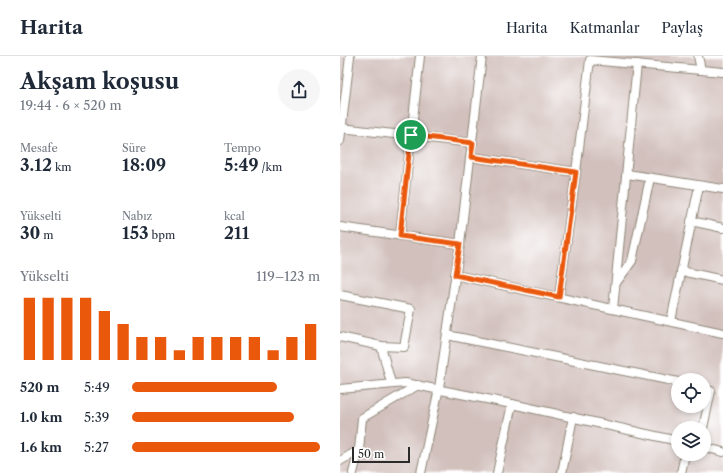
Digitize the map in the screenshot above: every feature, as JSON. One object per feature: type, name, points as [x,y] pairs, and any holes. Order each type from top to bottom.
[{"type":"street","points":[[340,141],[350,56]]},
{"type":"street","points":[[400,236],[420,56]]},
{"type":"street","points":[[421,473],[439,388],[447,335],[473,143],[482,56]]},
{"type":"street","points":[[698,56],[701,70]]},
{"type":"street","points":[[559,297],[590,58],[723,72]]},
{"type":"street","points":[[613,309],[637,64]]},
{"type":"street","points":[[342,128],[473,143]]},
{"type":"street","points":[[471,157],[576,172]]},
{"type":"street","points":[[626,174],[723,189]]},
{"type":"street","points":[[616,283],[632,261],[650,178]]},
{"type":"street","points":[[671,321],[698,186]]},
{"type":"street","points":[[691,221],[723,228]]},
{"type":"street","points":[[340,227],[460,244]]},
{"type":"street","points":[[681,271],[723,280]]},
{"type":"street","points":[[455,275],[723,333]]},
{"type":"street","points":[[340,295],[411,309],[404,347],[381,346],[340,337]]},
{"type":"street","points":[[447,335],[671,381]]},
{"type":"street","points":[[381,346],[391,383]]},
{"type":"street","points":[[340,389],[391,383],[439,388],[671,439]]},
{"type":"street","points":[[354,473],[359,450],[362,418],[418,385]]},
{"type":"street","points":[[497,473],[512,404]]},
{"type":"street","points":[[562,473],[573,417]]},
{"type":"street","points":[[711,449],[723,452]]},
{"type":"street","points":[[340,461],[359,450]]},
{"type":"street","points":[[681,473],[684,461]]},
{"type":"shaded area","points":[[340,56],[723,56],[723,473],[340,473]]},
{"type":"route","points":[[411,135],[473,143],[471,157],[576,172],[559,297],[455,275],[460,244],[400,236],[411,135]]}]
